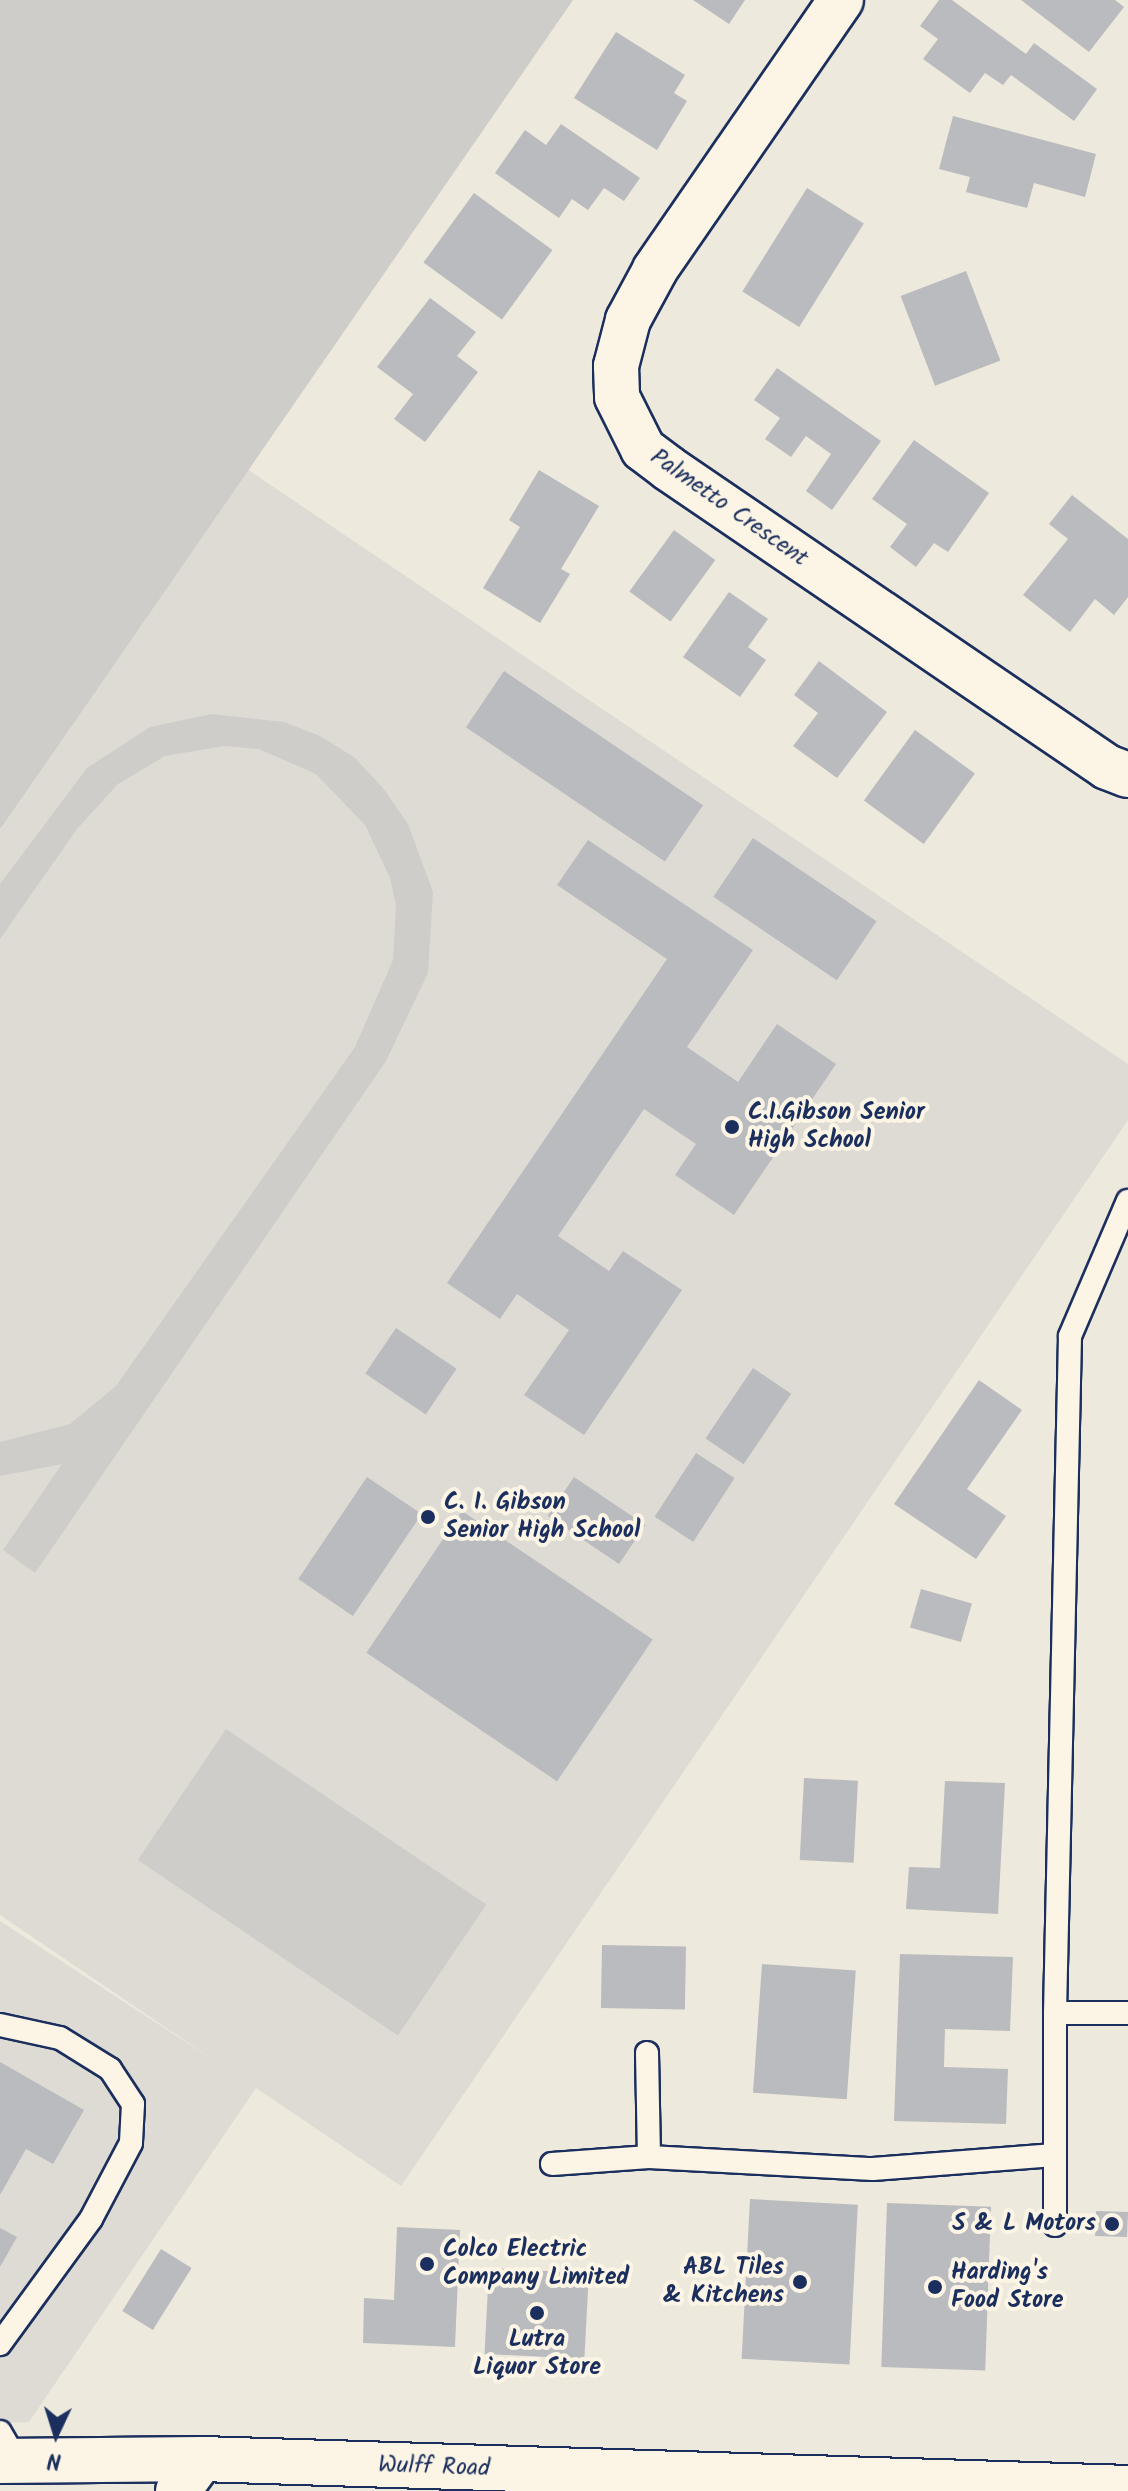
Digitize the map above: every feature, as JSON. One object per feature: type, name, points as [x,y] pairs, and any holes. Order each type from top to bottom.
[{"type":"main road","name":"Palmetto Crescent","points":[[841,0],[655,270],[628,320],[616,366],[617,397],[643,449],[668,468],[1107,767],[1128,775]]},
{"type":"main road","name":"Wulff Road","points":[[6,2452],[190,2475],[1108,2491],[1128,2488]]},
{"type":"lane","points":[[1055,2225],[1055,2013],[1070,1336],[1128,1201]]},
{"type":"lane","points":[[1055,2013],[1128,2013]]},
{"type":"lane","points":[[0,2025],[60,2038],[110,2069],[133,2104],[131,2143],[91,2219],[0,2344]]},
{"type":"lane","points":[[647,2053],[649,2157]]},
{"type":"lane","points":[[552,2164],[649,2157],[873,2169],[1054,2155]]},
{"type":"shaded area","points":[[0,0],[573,0],[0,830]]},
{"type":"shaded area","name":"C. I. Gibson Senior High School","points":[[247,469],[1128,1064],[1128,1120],[401,2186],[256,2088],[29,2422],[0,2423],[0,1921],[215,2061],[0,1915],[0,831]]},
{"type":"shaded area","points":[[212,714],[284,722],[320,736],[354,757],[383,788],[408,824],[433,892],[428,973],[386,1061],[35,1573],[3,1550],[62,1464],[0,1476],[0,1442],[70,1424],[116,1386],[355,1047],[393,960],[396,905],[390,878],[365,825],[316,774],[259,749],[225,746],[165,756],[118,784],[77,829],[0,939],[0,884],[87,768],[150,727]]},
{"type":"shaded area","points":[[226,1729],[486,1905],[398,2036],[138,1860]]},
{"type":"building","points":[[693,0],[745,0],[729,24]]},
{"type":"building","points":[[939,0],[952,0],[1026,54],[1034,43],[1097,89],[1074,121],[1011,75],[1003,85],[985,73],[970,93],[923,59],[938,39],[920,26]]},
{"type":"building","points":[[1021,0],[1115,0],[1124,7],[1089,52]]},
{"type":"building","points":[[616,32],[685,75],[674,93],[687,101],[657,150],[574,98]]},
{"type":"building","points":[[953,116],[1096,154],[1085,197],[1034,183],[1027,208],[966,192],[970,177],[939,169]]},
{"type":"building","points":[[561,124],[640,178],[624,201],[604,188],[588,210],[572,199],[559,218],[495,173],[525,130],[546,145]]},
{"type":"building","points":[[807,188],[864,224],[799,327],[742,291]]},
{"type":"building","points":[[474,193],[552,250],[502,320],[423,263]]},
{"type":"building","points":[[966,271],[1000,361],[935,386],[901,296]]},
{"type":"building","points":[[430,298],[476,332],[457,356],[478,372],[425,442],[394,419],[413,394],[377,367]]},
{"type":"building","points":[[777,368],[881,441],[832,510],[806,491],[831,454],[806,436],[791,457],[765,439],[780,418],[754,400]]},
{"type":"building","points":[[914,440],[989,493],[948,552],[934,543],[916,567],[890,547],[907,524],[872,499]]},
{"type":"building","points":[[539,470],[599,506],[561,569],[570,574],[540,623],[483,588],[520,527],[509,520]]},
{"type":"building","points":[[1072,495],[1128,539],[1128,597],[1114,615],[1095,599],[1070,632],[1023,595],[1068,539],[1049,524]]},
{"type":"building","points":[[674,530],[715,560],[671,621],[629,591]]},
{"type":"building","points":[[729,592],[768,619],[748,647],[766,660],[740,697],[683,657]]},
{"type":"building","points":[[819,661],[887,712],[837,778],[793,746],[818,713],[794,695]]},
{"type":"building","points":[[504,671],[703,805],[665,862],[466,727]]},
{"type":"building","points":[[915,730],[975,773],[924,844],[864,800]]},
{"type":"building","points":[[753,838],[877,921],[837,980],[713,897]]},
{"type":"building","name":"C.I.Gibson Senior High School","points":[[588,840],[753,950],[687,1047],[738,1082],[777,1024],[836,1064],[734,1215],[675,1175],[696,1144],[644,1109],[558,1236],[609,1271],[623,1251],[682,1290],[584,1435],[524,1395],[569,1330],[517,1294],[500,1319],[447,1283],[667,959],[557,885]]},
{"type":"building","points":[[396,1328],[457,1369],[426,1414],[365,1374]]},
{"type":"building","points":[[753,1368],[791,1394],[744,1464],[705,1438]]},
{"type":"building","points":[[979,1380],[1022,1410],[967,1489],[1006,1516],[976,1559],[894,1504]]},
{"type":"building","points":[[696,1453],[735,1478],[693,1542],[655,1517]]},
{"type":"building","points":[[367,1477],[422,1514],[353,1616],[298,1579]]},
{"type":"building","points":[[574,1477],[645,1525],[619,1564],[548,1516]]},
{"type":"building","points":[[462,1511],[653,1640],[557,1781],[366,1653]]},
{"type":"building","points":[[921,1589],[972,1604],[961,1642],[910,1627]]},
{"type":"building","points":[[804,1778],[858,1781],[854,1863],[800,1860]]},
{"type":"building","points":[[945,1781],[1005,1783],[998,1914],[906,1909],[909,1867],[940,1868]]},
{"type":"building","points":[[602,1945],[686,1946],[685,2009],[601,2008]]},
{"type":"building","points":[[900,1954],[1013,1957],[1010,2031],[945,2029],[944,2067],[1008,2069],[1006,2124],[894,2121]]},
{"type":"building","points":[[762,1964],[856,1971],[847,2099],[753,2093]]},
{"type":"building","points":[[0,2062],[84,2110],[53,2164],[26,2149],[0,2195]]},
{"type":"building","name":"ABL Tiles & Kitchens","points":[[750,2199],[858,2205],[849,2364],[742,2359]]},
{"type":"building","name":"Harding's Food Store","points":[[887,2203],[991,2207],[985,2371],[881,2367]]},
{"type":"building","name":"S & L Motors","points":[[1096,2211],[1128,2212],[1127,2237],[1095,2236]]},
{"type":"building","name":"Colco Electric Company Limited","points":[[397,2227],[460,2230],[455,2347],[363,2343],[364,2298],[394,2300]]},
{"type":"building","points":[[0,2228],[17,2237],[0,2267]]},
{"type":"building","points":[[161,2249],[192,2268],[153,2330],[122,2311]]},
{"type":"building","name":"Lutra Liquor Store","points":[[489,2268],[589,2273],[584,2359],[484,2354]]},
{"type":"place","name":"C.I.Gibson Senior High School","points":[[732,1127]]},
{"type":"place","name":"C. I. Gibson Senior High School","points":[[428,1517]]},
{"type":"place","name":"S & L Motors","points":[[1112,2224]]},
{"type":"place","name":"Colco Electric Company Limited","points":[[427,2264]]},
{"type":"place","name":"ABL Tiles & Kitchens","points":[[800,2282]]},
{"type":"place","name":"Harding's Food Store","points":[[935,2287]]},
{"type":"place","name":"Lutra Liquor Store","points":[[537,2313]]}]
